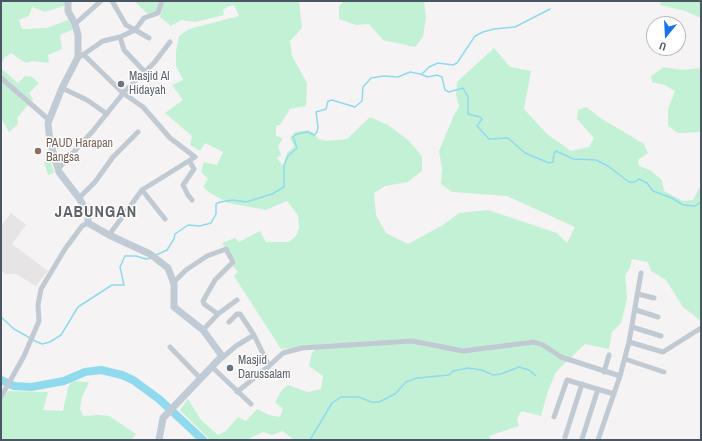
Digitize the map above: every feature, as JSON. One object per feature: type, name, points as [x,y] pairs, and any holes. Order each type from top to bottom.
[{"type":"street","points":[[68,1],[68,11],[75,24],[81,56],[123,93],[143,107],[170,138],[195,155],[190,162],[142,190],[109,235]]},
{"type":"street","points":[[75,24],[101,1]]},
{"type":"street","points":[[112,1],[126,25],[149,38]]},
{"type":"street","points":[[88,223],[88,214],[79,198],[58,169],[50,142],[48,118],[62,88],[81,56],[103,41],[120,37],[134,30],[144,18],[158,13],[162,1]]},
{"type":"street","points":[[120,37],[124,50],[145,72]]},
{"type":"street","points":[[58,169],[107,114],[123,93],[145,72],[170,42]]},
{"type":"street","points":[[1,78],[48,118]]},
{"type":"street","points":[[62,88],[87,100],[107,114]]},
{"type":"street","points":[[79,198],[95,182],[113,157],[138,132]]},
{"type":"street","points":[[190,162],[194,169],[183,184],[192,200]]},
{"type":"street","points":[[142,190],[165,219]]},
{"type":"street","points":[[88,223],[153,256],[168,268],[174,282],[174,307],[203,330],[222,354],[222,358]]},
{"type":"street","points":[[1,397],[24,356],[39,321],[38,305],[41,289],[65,249],[82,226],[88,223]]},
{"type":"street","points":[[174,282],[186,270],[207,256],[223,248],[226,249],[233,262],[216,280],[203,301],[204,304],[218,314]]},
{"type":"street","points":[[598,440],[625,359],[636,310],[641,273]]},
{"type":"street","points":[[638,294],[654,298]]},
{"type":"street","points":[[203,330],[218,314],[237,300]]},
{"type":"street","points":[[636,310],[658,317]]},
{"type":"street","points":[[229,322],[239,314],[254,336],[269,366]]},
{"type":"street","points":[[632,327],[661,336]]},
{"type":"street","points":[[629,342],[663,352],[701,328]]},
{"type":"street","points":[[159,440],[162,420],[166,414],[222,358],[236,346],[254,336]]},
{"type":"street","points":[[237,392],[283,353],[306,348],[412,341],[464,351],[534,342],[543,345],[562,357],[620,376]]},
{"type":"street","points":[[170,347],[201,379]]},
{"type":"street","points":[[604,372],[610,354]]},
{"type":"street","points":[[625,359],[664,372]]},
{"type":"street","points":[[212,367],[237,392],[252,404]]},
{"type":"street","points":[[554,417],[567,380],[614,394]]},
{"type":"street","points":[[565,437],[582,384]]},
{"type":"street","points":[[582,439],[598,389]]},
{"type":"shaded area","points":[[11,213],[26,225],[12,244],[48,271],[36,286],[16,274],[6,274],[1,271],[1,226]]},
{"type":"green space","points":[[1,1],[66,1],[64,6],[45,12],[32,7],[29,16],[19,20],[22,29],[47,28],[68,20],[74,29],[60,35],[62,49],[48,55],[49,63],[32,61],[26,63],[11,53],[4,58],[1,65]]},
{"type":"green space","points":[[134,1],[161,1],[157,12],[148,14]]},
{"type":"green space","points":[[299,1],[302,28],[290,41],[292,56],[307,83],[306,106],[290,109],[280,125],[276,126],[276,136],[283,138],[278,146],[281,155],[277,158],[283,166],[287,153],[294,146],[290,138],[295,132],[307,130],[314,133],[318,139],[326,141],[347,139],[370,117],[388,125],[408,140],[422,156],[422,171],[408,182],[385,186],[374,193],[376,215],[386,233],[408,244],[443,225],[459,213],[488,210],[557,233],[567,243],[575,227],[507,196],[452,192],[441,184],[442,169],[439,151],[454,115],[459,107],[456,94],[457,82],[494,48],[510,67],[531,71],[524,109],[547,134],[571,151],[589,147],[594,138],[577,119],[578,110],[586,107],[602,119],[644,144],[648,153],[638,160],[639,166],[650,170],[662,180],[664,191],[683,201],[693,200],[701,185],[701,321],[683,307],[666,280],[651,271],[648,262],[632,259],[630,268],[625,275],[627,299],[621,323],[612,332],[609,349],[585,344],[556,372],[548,391],[541,416],[521,411],[517,419],[519,426],[489,436],[490,440],[294,440],[283,431],[272,435],[263,432],[246,440],[210,440],[180,410],[188,399],[201,420],[218,435],[226,431],[238,417],[246,421],[257,409],[269,415],[280,417],[283,409],[275,402],[282,390],[288,385],[308,392],[321,389],[323,376],[309,366],[312,353],[315,350],[314,346],[281,349],[234,276],[238,272],[232,265],[236,261],[222,243],[235,238],[239,242],[260,231],[266,242],[289,242],[296,236],[299,229],[298,215],[287,201],[266,210],[228,203],[210,193],[203,187],[208,179],[201,172],[204,162],[217,165],[223,152],[205,143],[200,151],[190,145],[192,136],[165,113],[183,100],[172,85],[183,80],[176,66],[176,51],[179,36],[189,29],[239,16],[234,5],[223,10],[224,15],[195,22],[181,20],[171,26],[160,17],[164,2]]},
{"type":"green space","points":[[344,1],[424,1],[426,17],[423,37],[415,47],[383,40],[369,24],[356,25],[339,19],[339,6]]},
{"type":"green space","points":[[661,1],[701,1],[701,18],[685,11],[660,5]]},
{"type":"green space","points":[[664,67],[682,70],[701,68],[701,132],[678,133],[668,126],[668,109],[675,91],[665,85],[652,82],[651,76]]},
{"type":"green space","points":[[1,68],[18,83],[25,76],[32,77],[39,83],[29,93],[33,99],[17,118],[18,124],[9,132],[1,118]]},
{"type":"green space","points":[[50,159],[54,173],[48,175],[44,161]]},
{"type":"green space","points":[[72,381],[89,382],[82,397],[80,409],[83,416],[109,416],[136,434],[131,440],[1,440],[1,401],[8,391],[48,392],[43,410],[63,411],[68,388]]},
{"type":"waterway","points":[[422,74],[429,67],[438,63],[453,65],[457,63],[475,36],[494,29],[515,27],[550,9]]},
{"type":"waterway","points":[[156,255],[167,250],[174,239],[175,234],[188,225],[200,226],[211,223],[216,214],[216,204],[233,200],[246,202],[272,194],[284,187],[284,165],[288,156],[297,148],[293,137],[297,134],[308,132],[314,135],[317,132],[318,127],[316,112],[326,109],[328,101],[332,100],[355,107],[362,101],[363,87],[371,78],[384,76],[398,77],[410,72],[428,77],[437,75],[442,77],[445,90],[449,92],[463,88],[468,97],[468,114],[480,117],[482,119],[477,126],[489,139],[508,138],[525,153],[549,163],[553,162],[556,151],[573,159],[596,160],[608,166],[629,182],[635,182],[639,179],[647,183],[653,191],[672,198],[683,205],[695,206],[701,202]]},
{"type":"waterway","points":[[33,340],[42,344],[50,342],[61,335],[78,307],[112,285],[124,285],[120,267],[125,256],[136,256],[146,259],[151,258]]},
{"type":"waterway","points":[[1,317],[14,329],[30,338]]},
{"type":"waterway","points":[[310,440],[332,403],[341,397],[359,397],[371,402],[379,402],[395,394],[406,382],[417,378],[449,375],[453,371],[468,368],[482,370],[493,375],[501,374],[519,367],[529,370],[536,376]]},
{"type":"waterway","points":[[1,380],[14,386],[31,387],[64,381],[85,372],[101,370],[122,375],[133,380],[159,399],[203,440]]},
{"type":"place","name":"Masjid Al Hidayah","points":[[121,84]]},
{"type":"place","name":"PAUD Harapan Bangsa","points":[[38,151]]},
{"type":"place","name":"Masjid Darussalam","points":[[230,368]]},
{"type":"district","name":"JABUNGAN","points":[[96,213]]}]
